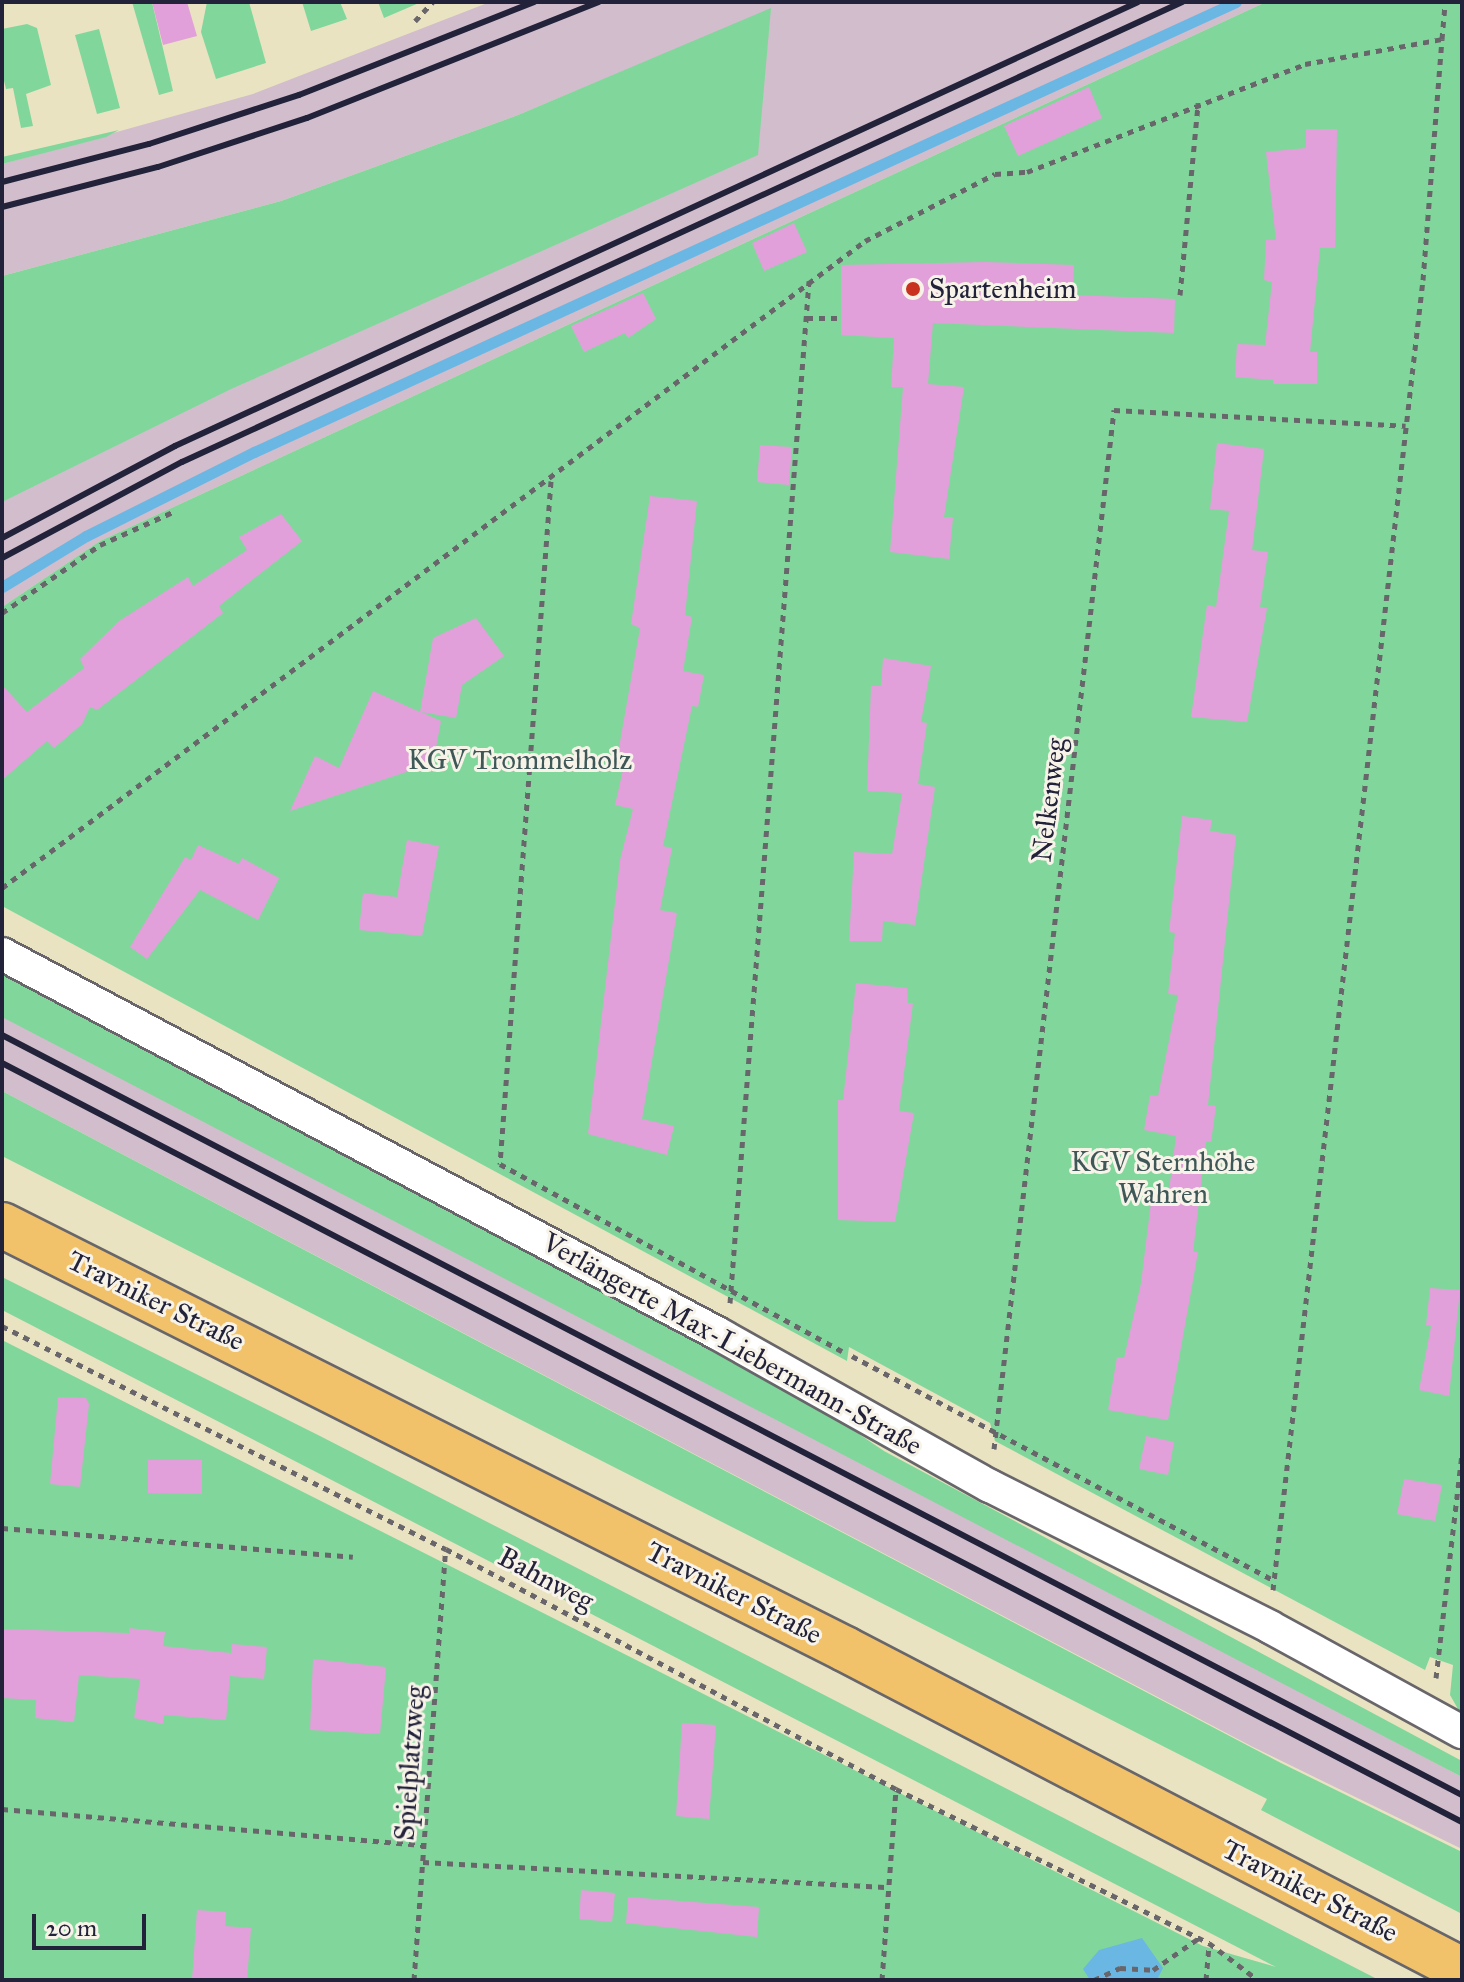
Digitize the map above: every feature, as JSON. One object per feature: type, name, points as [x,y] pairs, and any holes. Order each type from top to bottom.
[{"type":"main road","name":"Travniker Straße","points":[[2,1225],[788,1620],[1462,1970]]},
{"type":"street","name":"Verlängerte Max-Liebermann-Straße","points":[[2,954],[717,1333],[990,1486],[1270,1627],[1462,1732]]},
{"type":"path","points":[[415,21],[433,2]]},
{"type":"path","points":[[1270,1627],[1406,426],[1445,2]]},
{"type":"path","points":[[2,888],[551,480],[809,280],[865,241],[995,174],[1027,172],[1305,64],[1442,39]]},
{"type":"path","points":[[1180,295],[1198,103]]},
{"type":"path","points":[[717,1333],[733,1290],[809,280]]},
{"type":"path","points":[[807,318],[841,318]]},
{"type":"path","name":"Nelkenweg","points":[[990,1486],[1114,410],[1406,426]]},
{"type":"path","points":[[551,480],[500,1164],[842,1351]]},
{"type":"path","points":[[2,613],[100,545],[175,511]]},
{"type":"path","name":"Bahnweg","points":[[2,1326],[446,1549],[896,1789],[1209,1943],[1258,1980]]},
{"type":"path","points":[[852,1356],[1274,1580]]},
{"type":"path","points":[[1428,1714],[1462,1454]]},
{"type":"path","points":[[2,1528],[353,1557]]},
{"type":"path","name":"Spielplatzweg","points":[[414,1980],[446,1549]]},
{"type":"path","points":[[882,1980],[896,1789]]},
{"type":"path","points":[[2,1809],[424,1845]]},
{"type":"path","points":[[423,1862],[889,1887]]},
{"type":"path","points":[[1094,1980],[1120,1968],[1153,1970],[1199,1938]]},
{"type":"path","points":[[1206,1980],[1209,1943]]},
{"type":"shaded area","points":[[490,2],[1266,2],[100,541],[2,607],[2,497],[771,9],[518,115],[281,201],[2,276],[2,164],[253,94]]},
{"type":"shaded area","points":[[2,1006],[1462,1777],[1462,1849],[1253,1747],[2,1091]]},
{"type":"green space","points":[[132,2],[152,2],[173,91],[159,95]]},
{"type":"green space","points":[[207,2],[249,2],[266,63],[216,79],[201,32]]},
{"type":"green space","points":[[302,2],[340,2],[347,19],[311,31]]},
{"type":"green space","points":[[378,2],[418,2],[419,3],[384,18]]},
{"type":"green space","points":[[1266,2],[1462,2],[1462,1716],[1450,1695],[1453,1665],[1430,1657],[1425,1670],[995,1441],[990,1423],[849,1347],[847,1361],[2,906],[2,607],[100,541]]},
{"type":"green space","points":[[771,8],[758,155],[231,389],[2,502],[2,276],[281,201],[518,115]]},
{"type":"green space","points":[[27,24],[37,28],[51,85],[26,94],[33,126],[21,128],[13,88],[6,89],[2,73],[2,29]]},
{"type":"green space","points":[[99,29],[120,108],[97,114],[75,35]]},
{"type":"green space","points":[[119,130],[106,137],[2,164],[2,157]]},
{"type":"green space","points":[[2,964],[794,1390],[884,1451],[1462,1761],[1462,1777],[2,1017]]},
{"type":"green space","points":[[2,1091],[1281,1763],[1462,1852],[1462,1914],[1261,1810],[1267,1799],[2,1156]]},
{"type":"green space","points":[[2,1277],[320,1436],[1379,1980],[2,1980],[2,1340],[1203,1946],[1276,1967],[2,1310]]},
{"type":"water","points":[[1142,1938],[1163,1968],[1157,1980],[1090,1980],[1083,1969],[1099,1950]]},
{"type":"building","points":[[152,2],[187,2],[197,36],[163,45]]},
{"type":"building","points":[[1089,87],[1102,118],[1018,156],[1004,126]]},
{"type":"building","points":[[1306,129],[1337,129],[1335,248],[1320,248],[1310,352],[1317,352],[1317,384],[1273,384],[1273,380],[1235,377],[1237,344],[1265,345],[1272,282],[1264,280],[1266,240],[1276,240],[1266,152],[1306,148]]},
{"type":"building","points":[[794,223],[807,252],[764,271],[752,243]]},
{"type":"building","points":[[985,262],[1074,265],[1073,295],[1175,299],[1174,333],[933,323],[928,384],[964,387],[944,517],[953,517],[949,559],[890,552],[903,387],[891,387],[894,338],[841,335],[841,265]]},
{"type":"building","points":[[643,293],[656,319],[628,338],[625,333],[584,352],[571,326]]},
{"type":"building","points":[[1217,443],[1264,449],[1252,550],[1268,552],[1260,607],[1267,608],[1247,722],[1191,717],[1207,605],[1216,607],[1229,511],[1210,509]]},
{"type":"building","points":[[760,445],[792,447],[789,485],[757,482]]},
{"type":"building","points":[[650,496],[697,501],[685,615],[692,617],[683,671],[704,675],[698,707],[692,706],[663,846],[672,848],[660,910],[677,913],[642,1119],[674,1126],[667,1155],[588,1134],[620,860],[633,809],[615,805],[625,761],[617,759],[640,628],[631,624]]},
{"type":"building","points":[[281,514],[302,541],[219,606],[223,613],[97,710],[90,707],[82,724],[54,748],[47,741],[2,780],[2,685],[27,712],[84,668],[80,659],[119,621],[188,577],[193,586],[247,550],[239,537]]},
{"type":"building","points":[[476,618],[504,656],[462,685],[456,718],[421,712],[441,721],[433,763],[290,811],[315,756],[339,768],[373,691],[420,712],[433,638]]},
{"type":"building","points":[[883,658],[931,666],[921,722],[927,723],[918,784],[935,787],[915,925],[883,921],[882,941],[849,941],[854,852],[892,854],[902,793],[867,791],[871,686],[881,686]]},
{"type":"building","points":[[1182,816],[1212,820],[1210,831],[1236,835],[1208,1105],[1216,1106],[1211,1142],[1206,1142],[1193,1252],[1198,1252],[1168,1420],[1108,1410],[1117,1357],[1124,1358],[1141,1283],[1151,1202],[1167,1206],[1176,1136],[1144,1130],[1150,1095],[1158,1096],[1178,995],[1168,994],[1175,933],[1169,932]]},
{"type":"building","points":[[407,840],[439,846],[422,936],[359,930],[363,893],[397,897]]},
{"type":"building","points":[[198,845],[239,864],[242,858],[279,878],[258,920],[200,890],[147,959],[130,947],[185,857],[191,860]]},
{"type":"building","points":[[856,983],[907,988],[908,1003],[913,1003],[899,1111],[914,1113],[895,1222],[838,1220],[838,1100],[843,1100]]},
{"type":"building","points":[[1430,1288],[1460,1290],[1449,1396],[1419,1390],[1431,1326],[1426,1325]]},
{"type":"building","points":[[58,1397],[86,1398],[89,1404],[80,1487],[50,1484]]},
{"type":"building","points":[[1146,1436],[1174,1442],[1168,1475],[1139,1469]]},
{"type":"building","points":[[148,1460],[202,1460],[202,1494],[148,1493]]},
{"type":"building","points":[[1404,1479],[1442,1485],[1435,1521],[1397,1514]]},
{"type":"building","points":[[129,1628],[165,1632],[163,1646],[231,1653],[232,1644],[267,1647],[264,1679],[230,1676],[226,1720],[164,1715],[163,1724],[134,1718],[140,1679],[79,1675],[74,1722],[35,1718],[36,1700],[2,1698],[2,1629],[129,1633]]},
{"type":"building","points":[[313,1659],[386,1667],[380,1734],[310,1730]]},
{"type":"building","points":[[682,1723],[716,1725],[709,1819],[676,1816]]},
{"type":"building","points":[[581,1890],[615,1893],[612,1922],[579,1919]]},
{"type":"building","points":[[628,1897],[759,1907],[757,1937],[626,1923]]},
{"type":"building","points":[[197,1910],[226,1912],[225,1926],[251,1928],[247,1980],[192,1980]]},
{"type":"waterway","points":[[2,587],[86,536],[254,452],[1236,2]]},
{"type":"railway","points":[[2,182],[149,144],[299,95],[534,2]]},
{"type":"railway","points":[[2,207],[158,167],[307,118],[599,2]]},
{"type":"railway","points":[[2,538],[175,446],[1138,2]]},
{"type":"railway","points":[[2,558],[182,462],[1182,2]]},
{"type":"railway","points":[[2,1035],[1462,1795]]},
{"type":"railway","points":[[2,1063],[1462,1822]]},
{"type":"place","name":"Spartenheim","points":[[913,289]]},
{"type":"park label","name":"KGV Trommelholz","points":[[520,760]]},
{"type":"park label","name":"KGV Sternhöhe Wahren","points":[[1163,1178]]}]
